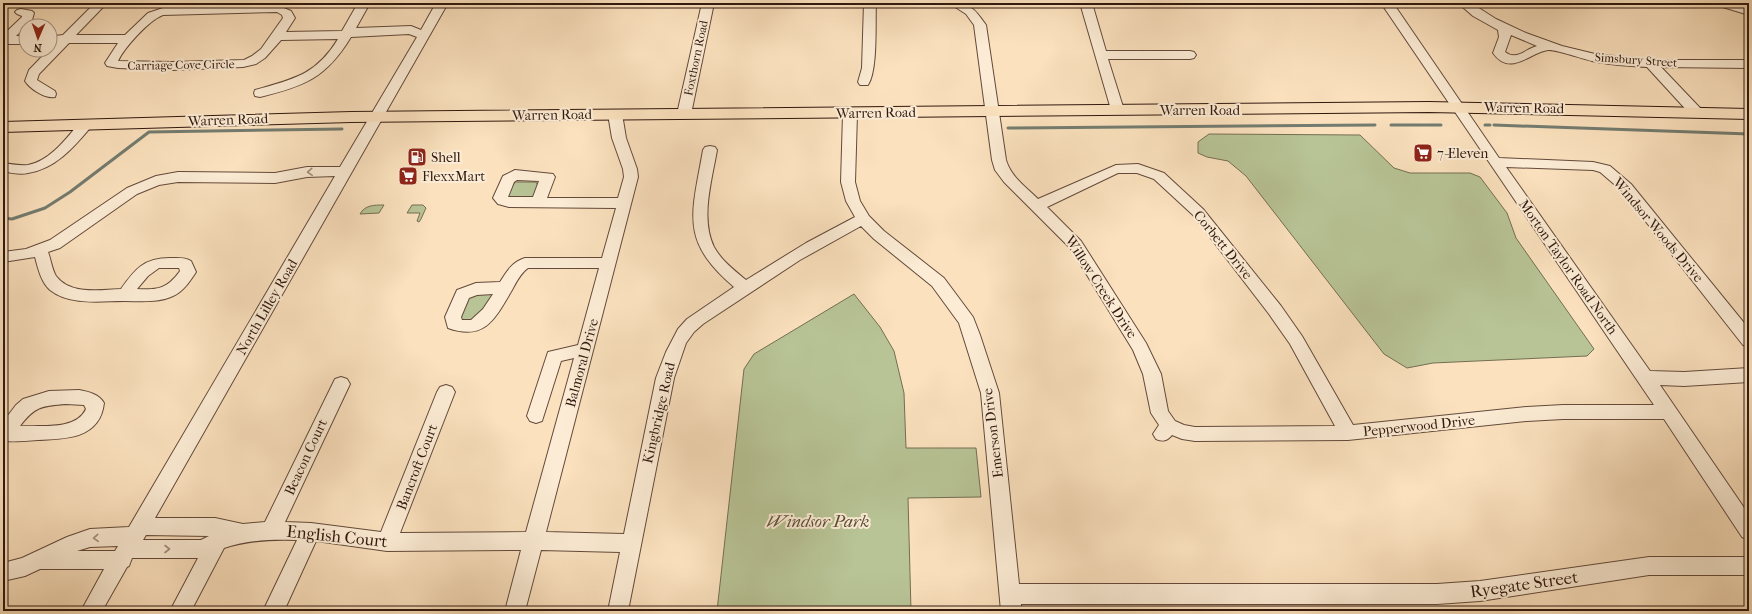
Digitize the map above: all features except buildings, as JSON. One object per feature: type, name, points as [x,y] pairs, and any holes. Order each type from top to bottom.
[{"type":"main road","name":"Warren Road","points":[[3,127],[376,116],[850,114],[1457,107],[1749,114]]},
{"type":"street","points":[[50,94],[33,83],[31,81],[31,77],[35,70],[101,3]]},
{"type":"street","points":[[260,93],[291,84],[312,75],[325,64],[345,35],[364,3]]},
{"type":"street","name":"North Lilley Road","points":[[91,611],[442,3]]},
{"type":"street","name":"Foxthorn Road","points":[[684,114],[708,3]]},
{"type":"street","points":[[864,82],[868,68],[870,3]]},
{"type":"street","name":"Willow Creek Drive","points":[[955,3],[970,12],[980,25],[999,160],[1002,170],[1009,179],[1076,245],[1140,348],[1152,374],[1165,430]]},
{"type":"street","points":[[1086,3],[1117,110]]},
{"type":"street","name":"Morton Taylor Road North","points":[[1387,3],[1495,162],[1670,412],[1749,531]]},
{"type":"street","name":"Simsbury Street","points":[[1464,3],[1504,29],[1551,46],[1595,58],[1650,62],[1749,64]]},
{"type":"street","points":[[1720,3],[1749,12]]},
{"type":"street","name":"Carriage Cove Circle","points":[[279,9],[287,13],[289,17],[277,36],[261,55],[245,63],[145,66],[112,65],[111,63],[112,58],[150,17],[170,10],[279,9]]},
{"type":"street","points":[[4,41],[28,18],[28,13],[20,12]]},
{"type":"street","points":[[1504,29],[1505,39],[1499,49],[1499,53],[1507,59],[1520,59],[1534,50],[1551,46]]},
{"type":"street","points":[[277,36],[345,35],[349,39],[358,40],[406,39],[423,35]]},
{"type":"street","points":[[58,39],[129,38]]},
{"type":"street","points":[[4,41],[18,40]]},
{"type":"street","points":[[1102,55],[1190,55]]},
{"type":"street","points":[[1650,62],[1696,112]]},
{"type":"street","name":"Balmoral Drive","points":[[515,611],[537,541],[585,350],[631,177],[615,114]]},
{"type":"street","name":"Emerson Drive","points":[[850,114],[848,182],[853,202],[863,219],[879,235],[938,282],[958,308],[969,328],[990,393],[1011,602]]},
{"type":"street","points":[[3,167],[23,170],[40,165],[67,146],[86,125]]},
{"type":"street","points":[[710,150],[701,208],[702,238],[714,258],[745,288]]},
{"type":"street","name":"Windsor Woods Drive","points":[[1495,162],[1593,166],[1605,169],[1626,187],[1749,341]]},
{"type":"street","name":"Corbett Drive","points":[[1036,206],[1116,169],[1138,168],[1150,172],[1164,180],[1198,212],[1276,310],[1296,340],[1348,433]]},
{"type":"street","points":[[3,257],[27,254],[40,250],[66,238],[132,191],[156,181],[178,177],[275,178],[301,183],[342,177]]},
{"type":"street","points":[[538,202],[625,203]]},
{"type":"street","name":"Kingbridge Road","points":[[618,611],[665,378],[674,352],[687,330],[697,319],[745,288],[842,229],[863,219]]},
{"type":"street","points":[[40,250],[49,277],[54,284],[68,292],[83,295],[125,295]]},
{"type":"street","points":[[505,288],[515,270],[525,263],[609,263]]},
{"type":"street","points":[[536,416],[554,357],[585,350]]},
{"type":"street","points":[[1646,378],[1684,379],[1703,376],[1736,377],[1749,375]]},
{"type":"street","name":"Beacon Court","points":[[271,530],[341,384]]},
{"type":"street","name":"Bancroft Court","points":[[388,542],[446,392]]},
{"type":"street","name":"Pepperwood Drive","points":[[1165,430],[1194,434],[1348,433],[1527,414],[1563,412],[1670,412]]},
{"type":"street","name":"English Court","points":[[131,543],[215,527],[228,534],[271,530],[311,532],[388,542],[537,541],[631,543]]},
{"type":"street","points":[[273,611],[311,532]]},
{"type":"street","points":[[36,562],[74,543],[90,538],[203,549],[228,534]]},
{"type":"street","points":[[180,611],[228,534]]},
{"type":"street","points":[[3,572],[36,562],[131,543]]},
{"type":"street","name":"Ryegate Street","points":[[1011,602],[1437,594],[1480,591],[1649,566],[1749,566]]},
{"type":"green space","points":[[1209,134],[1360,135],[1394,168],[1410,173],[1470,173],[1480,177],[1507,213],[1516,238],[1594,349],[1587,356],[1433,363],[1407,368],[1384,354],[1246,176],[1228,161],[1207,157],[1198,153],[1198,142]]},
{"type":"green space","points":[[515,182],[536,182],[538,186],[534,196],[531,198],[509,198],[507,196]]},
{"type":"green space","points":[[373,205],[384,205],[379,213],[360,214],[367,207]]},
{"type":"green space","points":[[412,205],[423,205],[426,208],[419,222],[417,221],[420,213],[407,213]]},
{"type":"green space","points":[[471,293],[493,293],[494,295],[477,317],[471,321],[460,320],[464,300]]},
{"type":"green space","name":"Windsor Park","points":[[854,294],[880,327],[894,351],[904,393],[906,448],[976,448],[981,497],[908,498],[911,611],[717,611],[744,369],[754,354]]},
{"type":"waterway","points":[[1008,128],[1375,125]]},
{"type":"waterway","points":[[1391,125],[1441,125]]},
{"type":"waterway","points":[[1485,125],[1490,125]]},
{"type":"waterway","points":[[1494,125],[1749,134]]},
{"type":"waterway","points":[[3,218],[12,219],[45,208],[70,192],[149,132],[342,129]]},
{"type":"place","name":"7-Eleven","points":[[1423,153]]},
{"type":"place","name":"Shell","points":[[417,157]]},
{"type":"place","name":"FlexxMart","points":[[408,176]]}]
